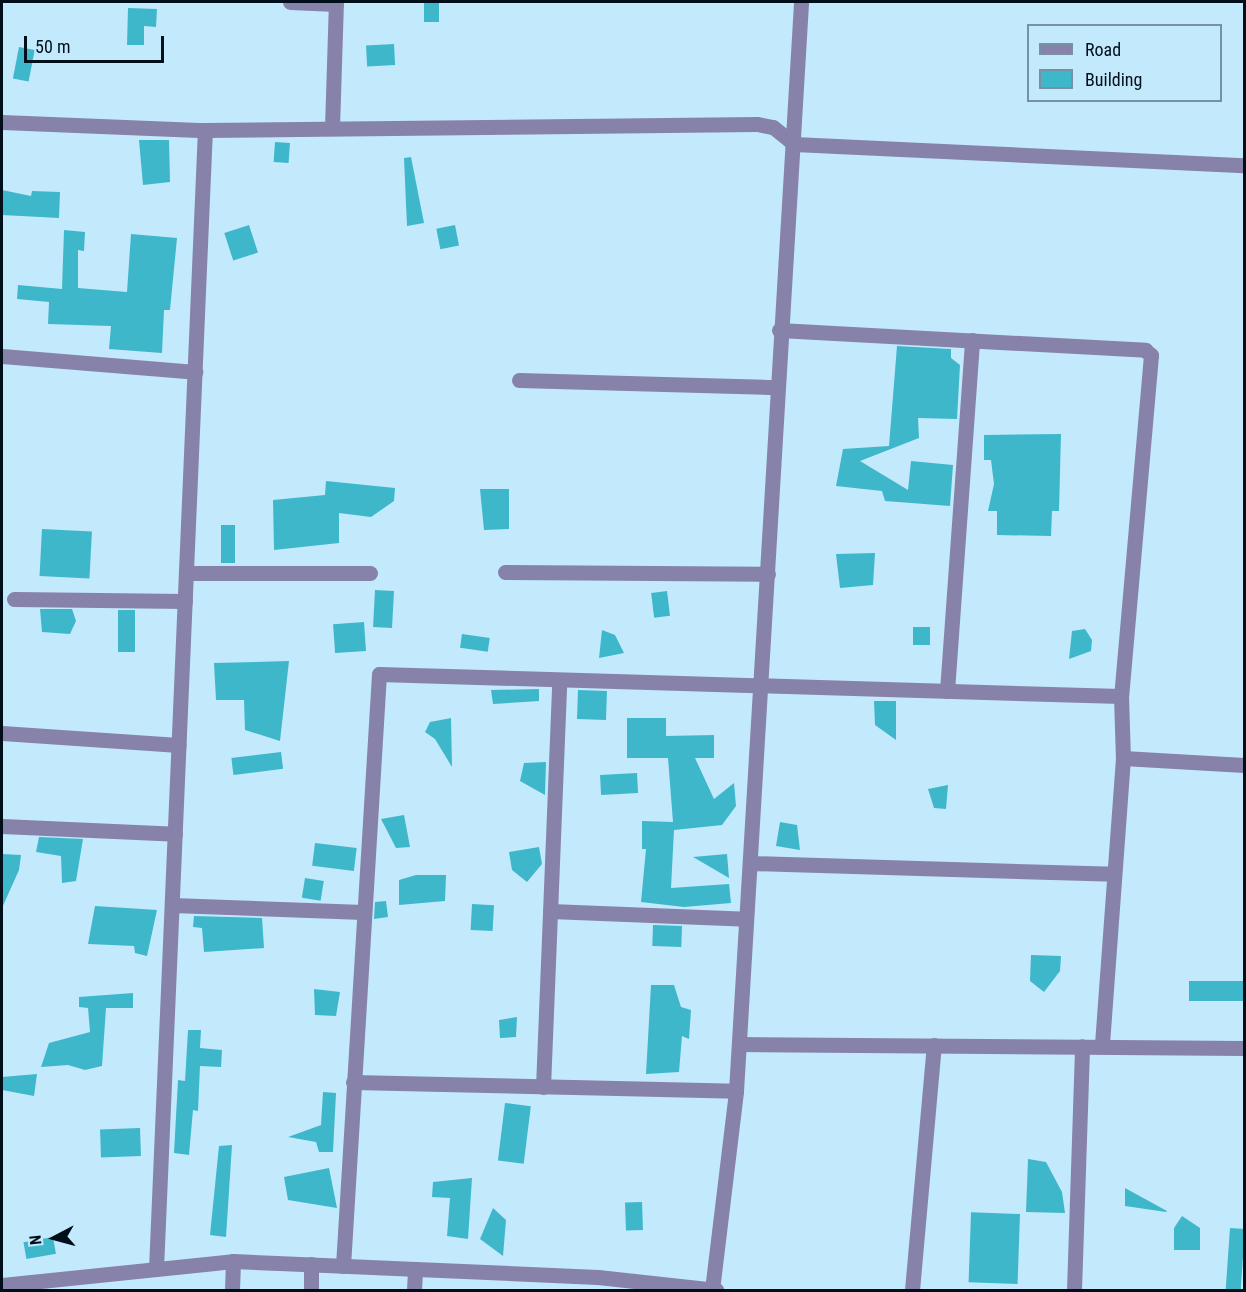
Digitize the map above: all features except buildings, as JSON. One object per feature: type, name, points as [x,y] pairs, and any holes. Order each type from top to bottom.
[{"type":"street","points":[[290,2],[336,3],[332,128]]},
{"type":"street","points":[[712,1290],[736,1091],[763,688],[775,387],[794,144],[801,2]]},
{"type":"street","points":[[2,122],[205,130],[757,124],[773,127],[794,144],[1245,165]]},
{"type":"street","points":[[156,1269],[205,130]]},
{"type":"street","points":[[780,330],[1145,350],[1151,355],[1121,696],[1123,759],[1102,1047]]},
{"type":"street","points":[[947,691],[972,340]]},
{"type":"street","points":[[2,356],[195,372]]},
{"type":"street","points":[[519,381],[775,387]]},
{"type":"street","points":[[505,572],[768,574]]},
{"type":"street","points":[[186,573],[370,573]]},
{"type":"street","points":[[14,599],[185,601]]},
{"type":"street","points":[[343,1266],[379,674],[763,688],[1121,696]]},
{"type":"street","points":[[543,1087],[559,680]]},
{"type":"street","points":[[2,733],[178,745]]},
{"type":"street","points":[[1123,759],[1245,765]]},
{"type":"street","points":[[2,826],[175,834]]},
{"type":"street","points":[[750,863],[1114,874]]},
{"type":"street","points":[[172,905],[363,912]]},
{"type":"street","points":[[550,911],[746,919]]},
{"type":"street","points":[[739,1044],[1245,1048]]},
{"type":"street","points":[[912,1290],[934,1046]]},
{"type":"street","points":[[1074,1290],[1082,1046]]},
{"type":"street","points":[[353,1082],[736,1091]]},
{"type":"street","points":[[232,1290],[233,1261]]},
{"type":"street","points":[[2,1285],[42,1286],[156,1269],[233,1261],[415,1269],[598,1284],[716,1290]]},
{"type":"street","points":[[310,1290],[311,1264]]},
{"type":"street","points":[[414,1290],[415,1269]]}]
